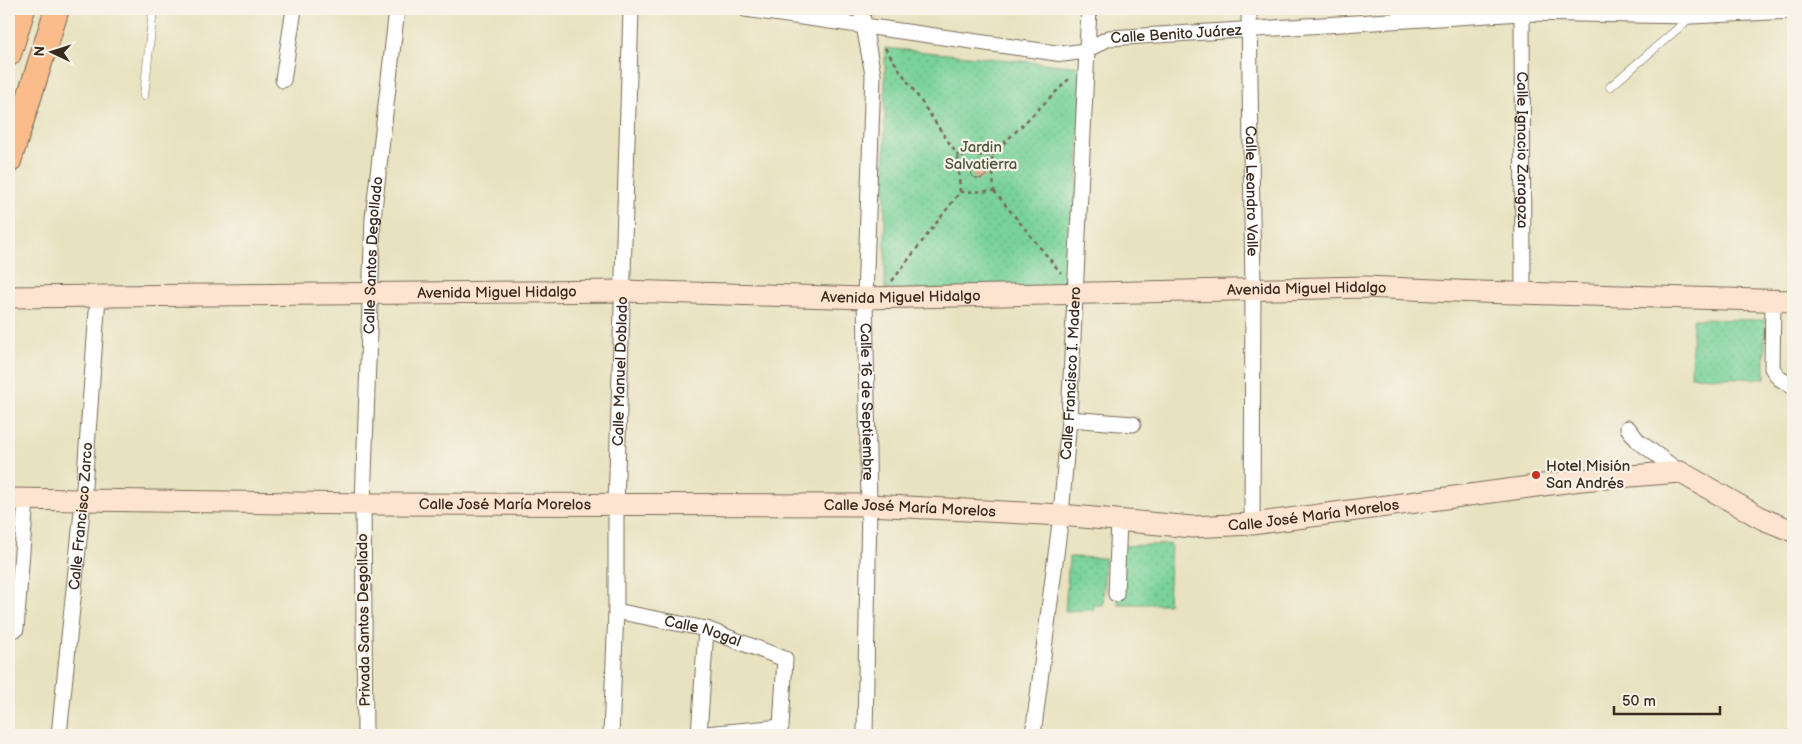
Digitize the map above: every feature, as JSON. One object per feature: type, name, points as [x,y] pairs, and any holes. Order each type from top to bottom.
[{"type":"main road","points":[[9,54],[23,9]]},
{"type":"main road","points":[[9,161],[57,9]]},
{"type":"street","points":[[283,80],[294,9]]},
{"type":"street","name":"Calle Santos Degollado","points":[[363,504],[373,218],[397,9]]},
{"type":"street","name":"Calle Manuel Doblado","points":[[611,735],[616,612],[616,506],[631,9]]},
{"type":"street","name":"Calle Benito Juárez","points":[[745,9],[1062,54],[1086,51],[1109,38],[1249,31],[1522,11],[1691,16],[1793,11]]},
{"type":"street","name":"Calle 16 de Septiembre","points":[[861,9],[873,75],[866,298],[869,505],[865,735]]},
{"type":"street","name":"Calle Francisco I. Madero","points":[[1033,735],[1061,515],[1069,419],[1072,286],[1089,9]]},
{"type":"street","name":"Calle Leandro Valle","points":[[1249,9],[1253,288],[1252,524]]},
{"type":"street","name":"Calle Ignacio Zaragoza","points":[[1522,11],[1522,293]]},
{"type":"street","name":"Avenida Miguel Hidalgo","points":[[9,297],[370,295],[622,291],[866,298],[1072,286],[1253,288],[1365,286],[1783,301]]},
{"type":"street","name":"Calle Francisco Zarco","points":[[59,735],[83,501],[98,297]]},
{"type":"street","points":[[1783,301],[1772,368],[1779,378],[1793,387]]},
{"type":"street","points":[[1069,419],[1133,424]]},
{"type":"street","points":[[1628,428],[1638,441],[1680,472],[1763,519],[1793,531]]},
{"type":"street","name":"Calle José María Morelos","points":[[18,499],[616,506],[869,505],[1061,515],[1192,526],[1252,524],[1581,480],[1680,472]]},
{"type":"street","points":[[16,629],[18,499]]},
{"type":"street","name":"Privada Santos Degollado","points":[[363,504],[366,735]]},
{"type":"street","points":[[1116,594],[1119,521]]},
{"type":"street","name":"Calle Nogal","points":[[616,612],[706,630],[785,659],[781,727],[699,735]]},
{"type":"street","points":[[694,735],[699,735],[706,630]]},
{"type":"lane","points":[[144,96],[153,9]]},
{"type":"lane","points":[[1610,87],[1691,16]]},
{"type":"path","points":[[885,48],[958,156],[960,192],[891,283]]},
{"type":"path","points":[[958,156],[992,155],[1075,74]]},
{"type":"path","points":[[992,155],[994,191],[1072,286]]},
{"type":"path","points":[[960,192],[994,191]]},
{"type":"green space","name":"Jardin Salvatierra","points":[[885,48],[1082,67],[1073,288],[885,290]]},
{"type":"green space","points":[[1693,319],[1765,320],[1765,379],[1691,376]]},
{"type":"green space","points":[[1171,544],[1168,604],[1118,604],[1118,546]]},
{"type":"green space","points":[[1069,557],[1105,558],[1103,605],[1095,605],[1093,610],[1065,611]]},
{"type":"building","points":[[976,163],[982,163],[987,168],[985,177],[976,179],[971,174],[971,168]]},
{"type":"place","name":"Hotel Misión San Andrés","points":[[1536,475]]}]
